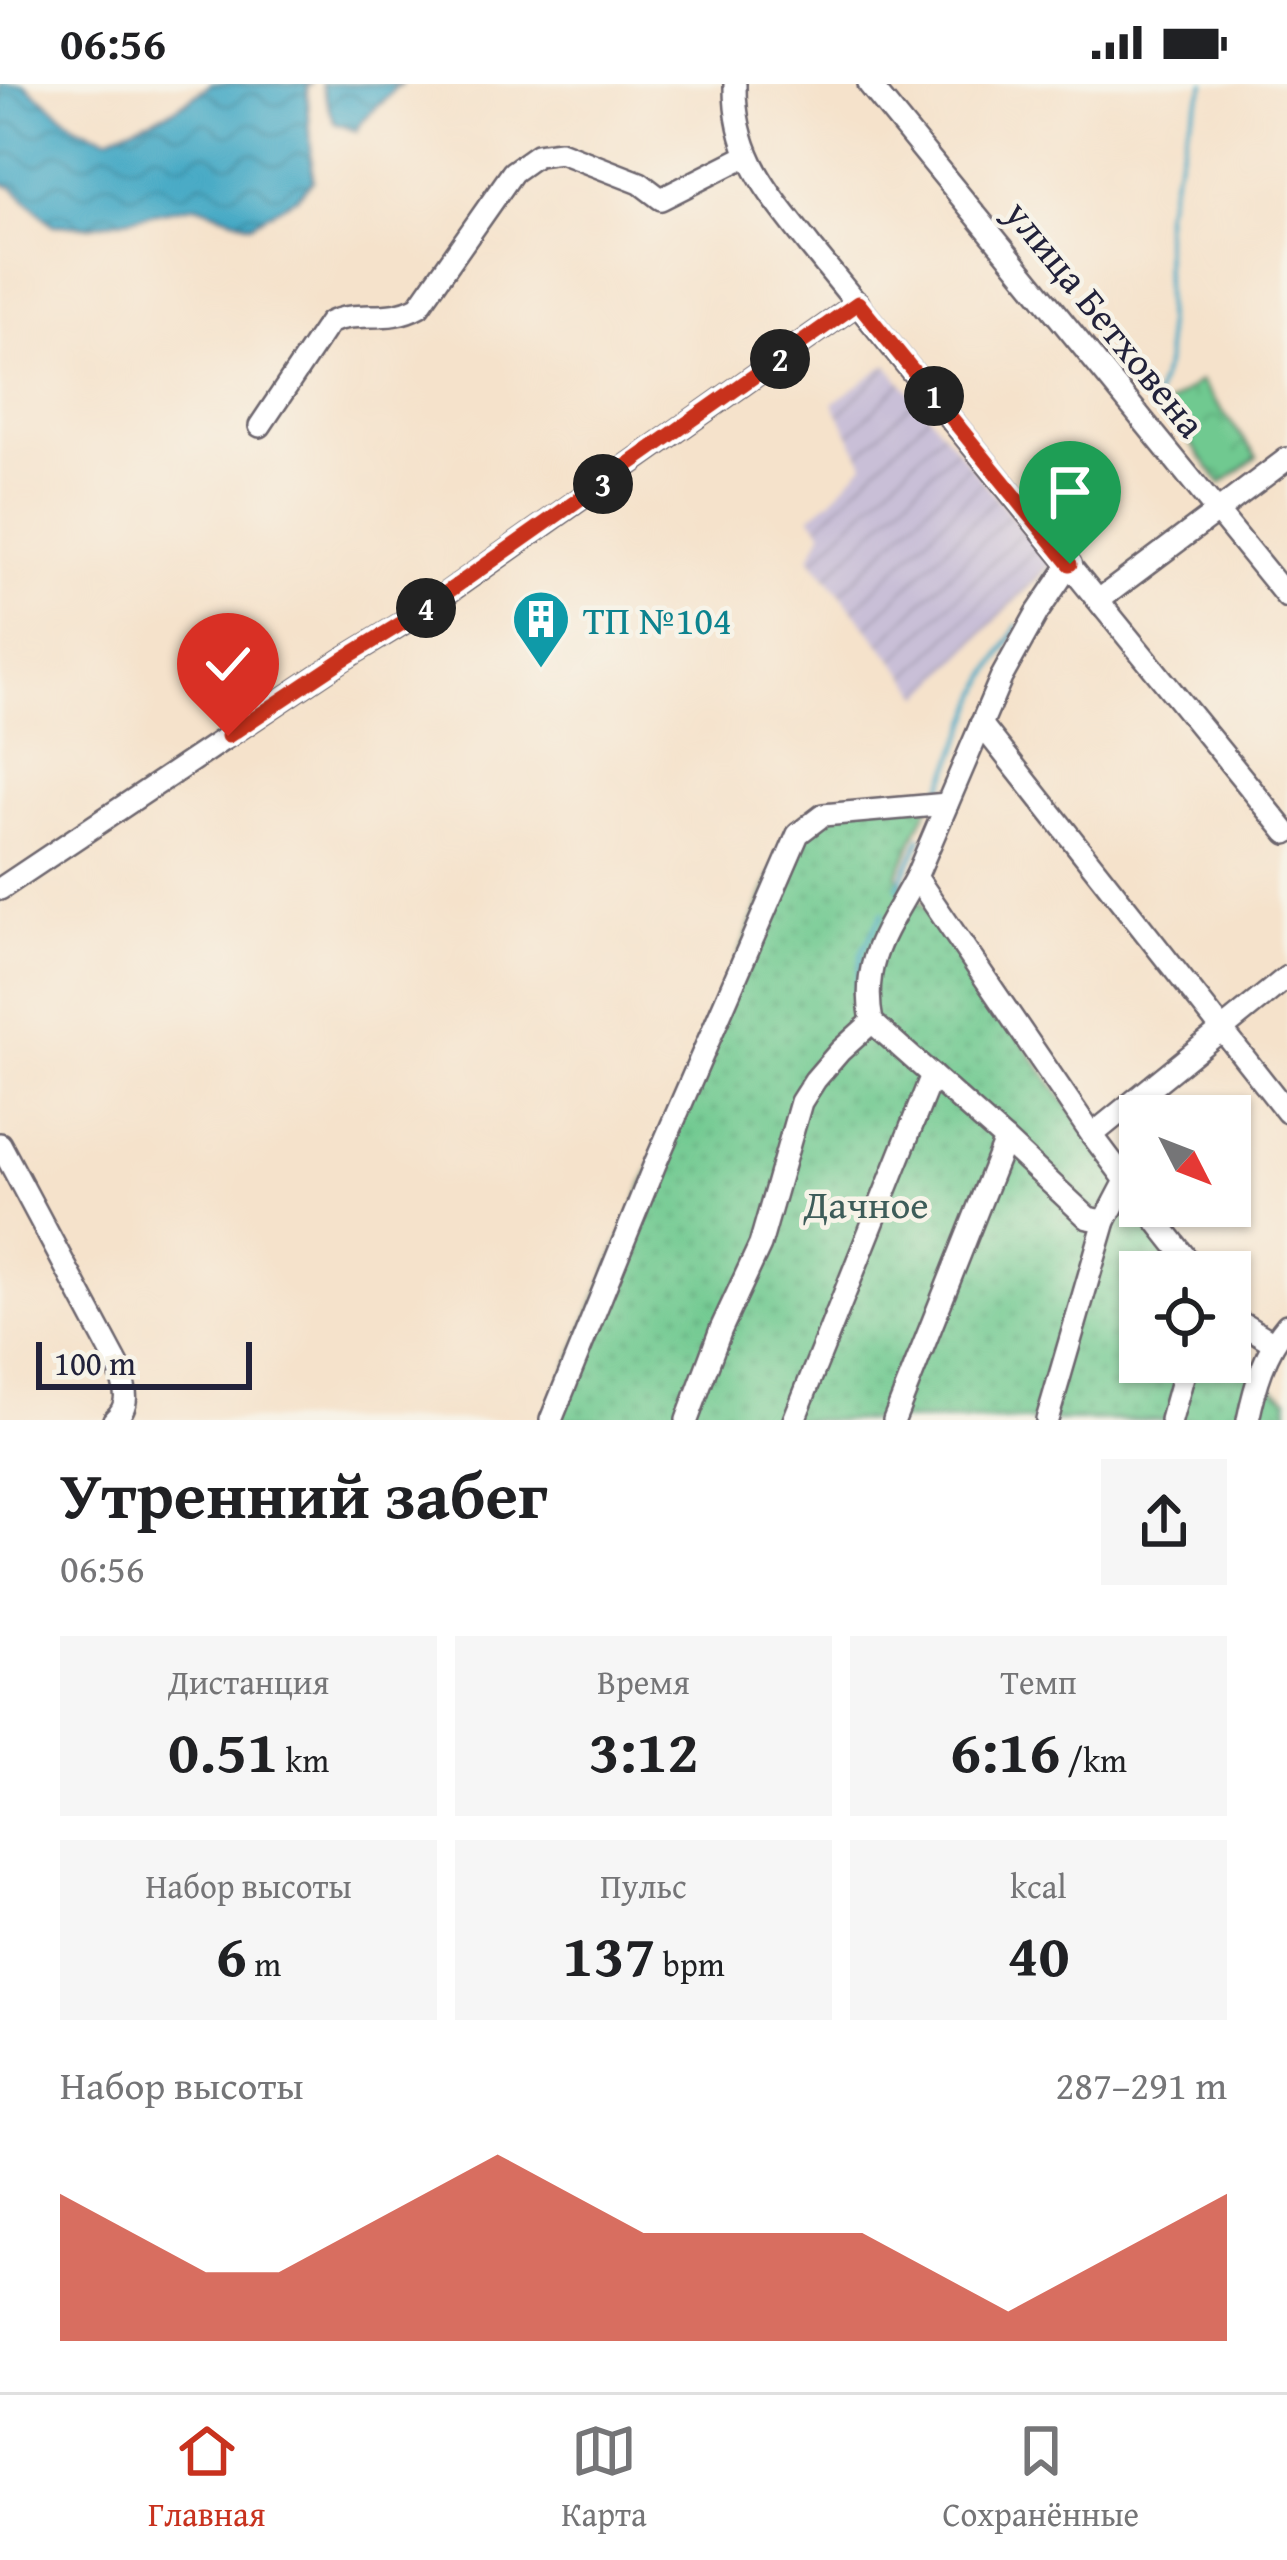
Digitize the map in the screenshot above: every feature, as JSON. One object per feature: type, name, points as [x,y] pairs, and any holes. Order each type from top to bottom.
[{"type":"street","points":[[735,84],[738,129],[746,156],[810,246],[1287,832]]},
{"type":"street","name":"улица Бетховена","points":[[869,84],[1287,597]]},
{"type":"street","points":[[260,426],[328,323],[340,317],[404,315],[419,306],[513,172],[537,155],[560,152],[640,182],[661,199],[746,156]]},
{"type":"street","points":[[0,889],[412,617],[858,303]]},
{"type":"street","points":[[1099,600],[1287,459]]},
{"type":"street","points":[[1070,564],[1001,677],[916,877],[876,950],[867,983],[872,1022],[1088,1218],[1105,1220]]},
{"type":"street","points":[[981,724],[1287,1112]]},
{"type":"street","points":[[551,1420],[798,834],[823,815],[947,804]]},
{"type":"street","points":[[916,877],[1119,1171]]},
{"type":"street","points":[[1092,1135],[1287,977]]},
{"type":"street","points":[[686,1420],[760,1245],[801,1102],[840,1051],[872,1022]]},
{"type":"street","points":[[794,1420],[932,1075]]},
{"type":"street","points":[[894,1420],[1005,1139]]},
{"type":"street","points":[[0,1144],[118,1365],[128,1397],[114,1420]]},
{"type":"street","points":[[1047,1420],[1105,1220],[1119,1209]]},
{"type":"street","points":[[1162,1227],[1181,1251]]},
{"type":"street","points":[[1248,1420],[1258,1378],[1280,1334],[1251,1326]]},
{"type":"street","points":[[1171,1420],[1181,1383]]},
{"type":"shaded area","points":[[887,364],[1051,564],[923,696],[810,557],[823,531],[810,516],[864,463],[833,403]]},
{"type":"green space","points":[[1200,381],[1257,457],[1221,484],[1164,407]]},
{"type":"green space","name":"Дачное","points":[[932,798],[897,876],[1119,1176],[1119,1227],[1156,1227],[1174,1251],[1119,1251],[1119,1383],[1179,1383],[1167,1420],[546,1420],[792,826],[823,804]]},
{"type":"green space","points":[[1251,1372],[1287,1398],[1287,1420],[1178,1420],[1189,1383],[1251,1383]]},
{"type":"water","points":[[0,84],[24,84],[78,127],[108,137],[171,111],[211,84],[312,84],[307,86],[313,180],[296,198],[250,224],[197,205],[90,226],[53,225],[14,188],[0,183]]},
{"type":"water","points":[[321,84],[403,84],[395,87],[357,131],[335,123]]},
{"type":"waterway","points":[[1155,398],[1166,362],[1164,213],[1188,125],[1205,84]]},
{"type":"waterway","points":[[1043,586],[1053,569]]},
{"type":"waterway","points":[[937,800],[987,678],[1018,626]]},
{"type":"waterway","points":[[898,888],[921,838]]},
{"type":"waterway","points":[[855,991],[862,952],[883,913]]},
{"type":"place","name":"ТП №104","points":[[541,670]]},
{"type":"route","points":[[228,736],[412,617],[858,303],[1070,564]]}]
